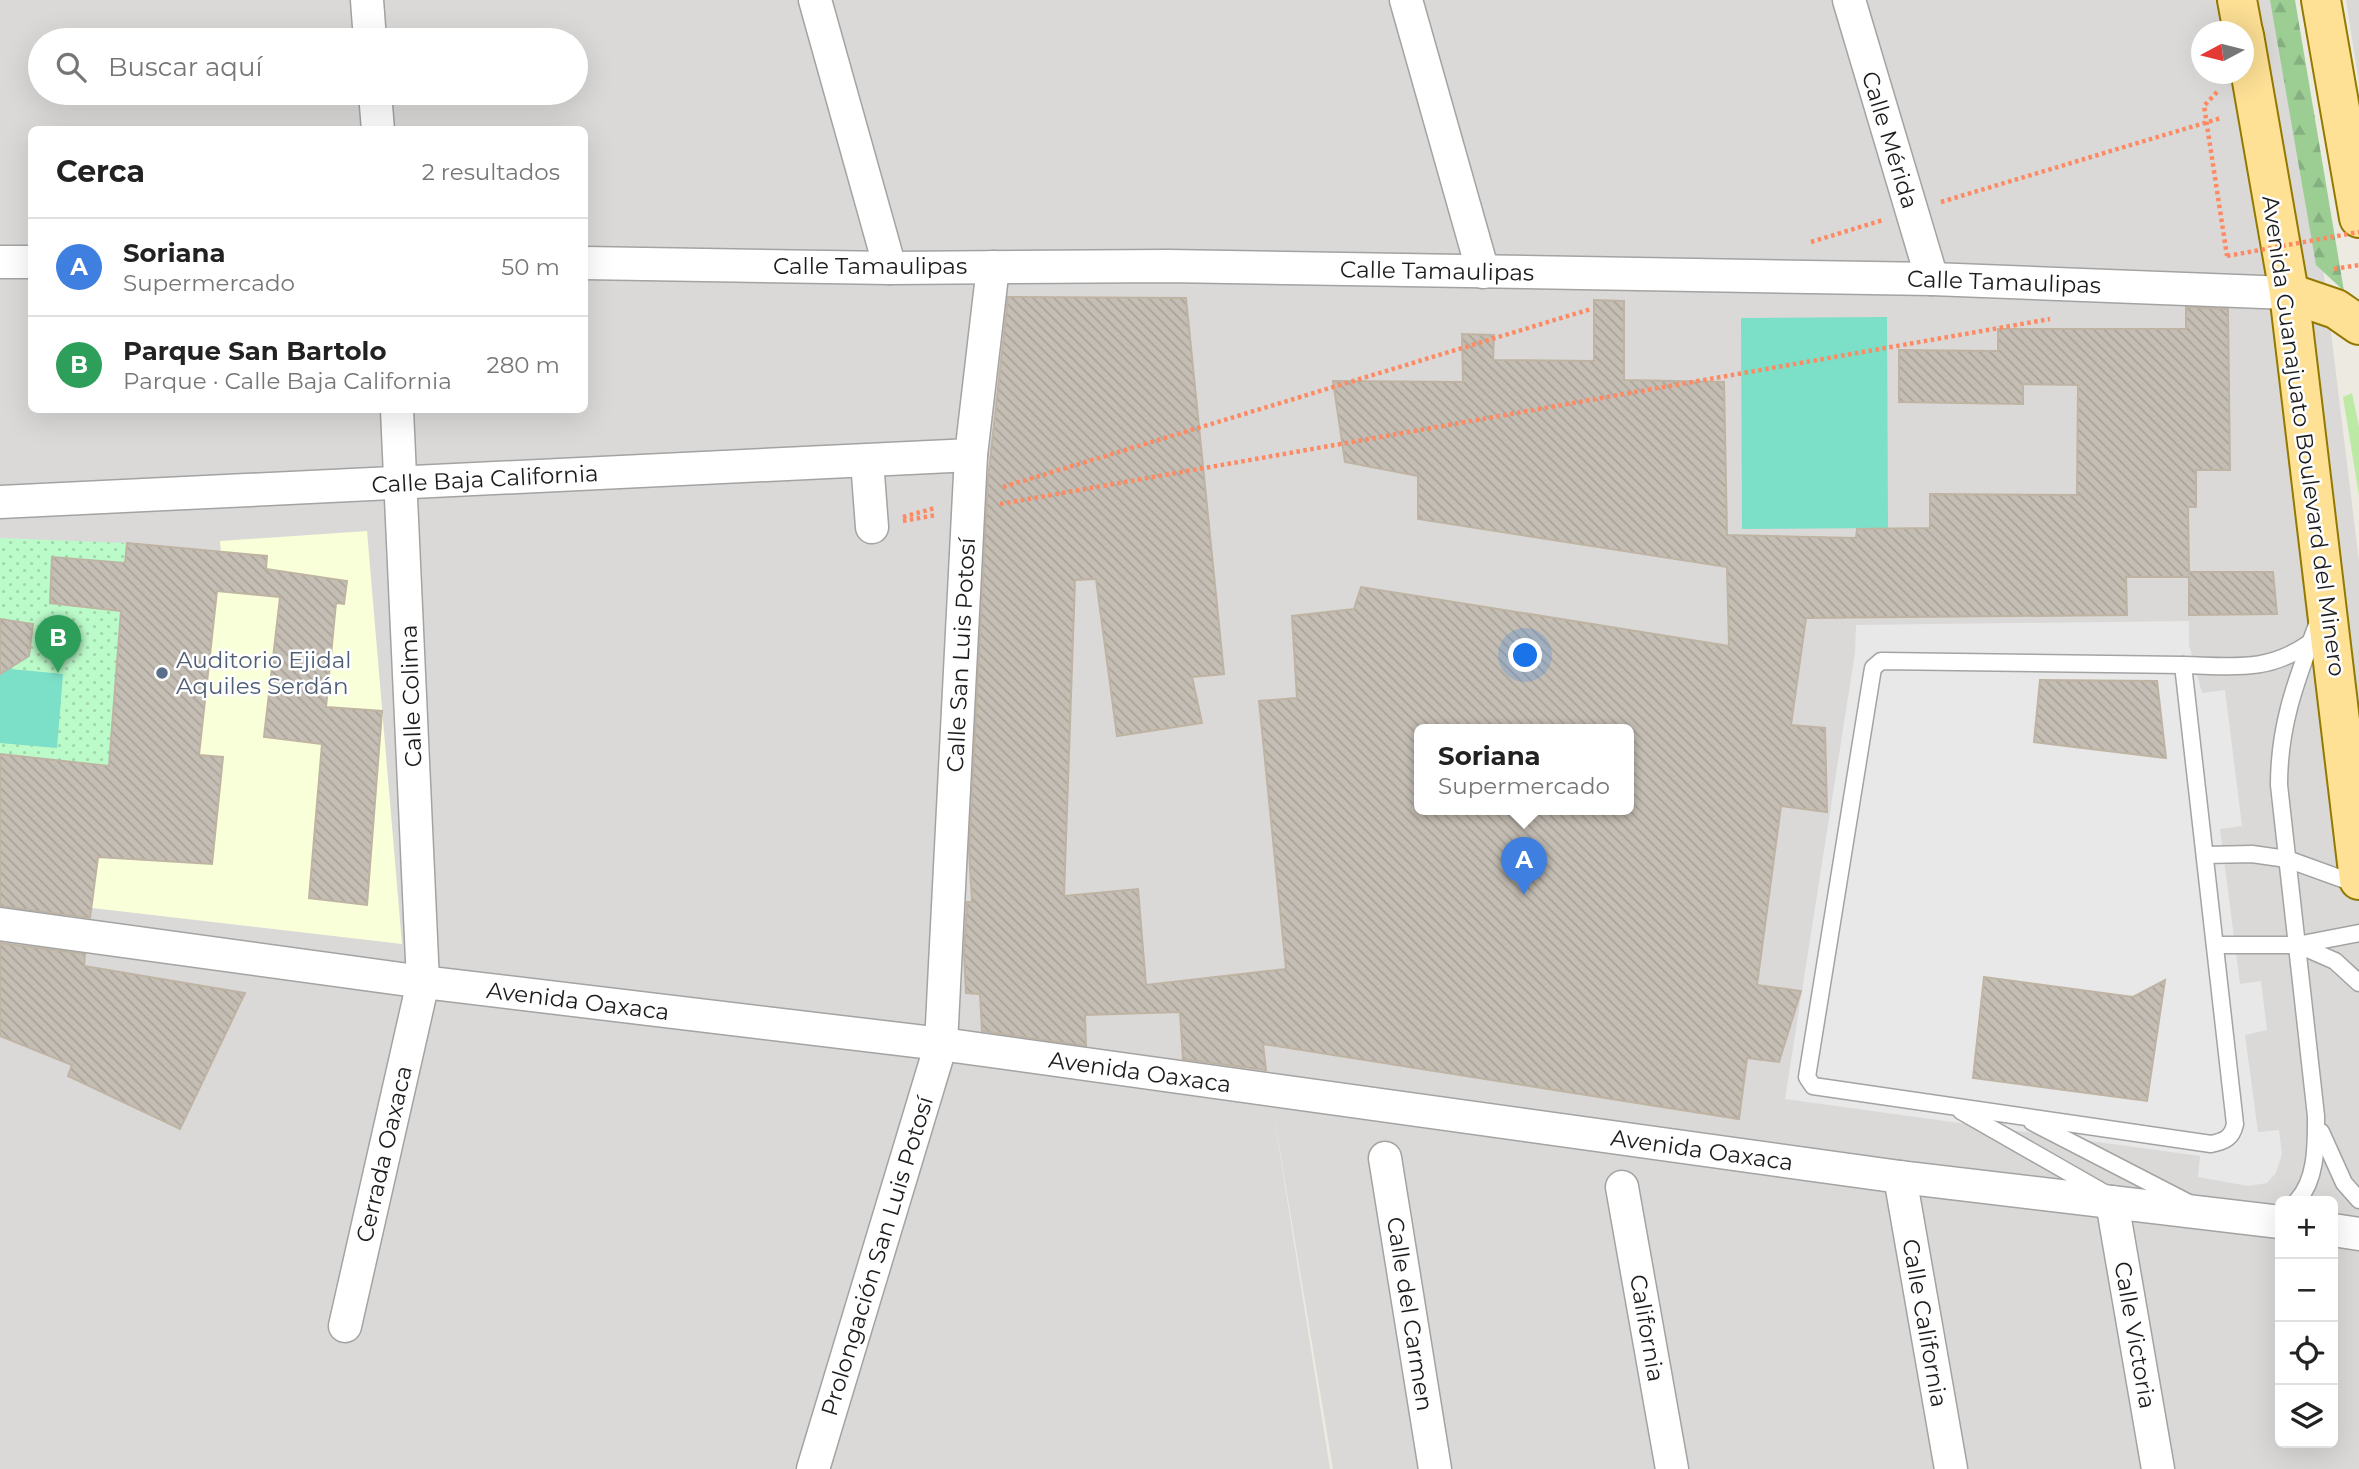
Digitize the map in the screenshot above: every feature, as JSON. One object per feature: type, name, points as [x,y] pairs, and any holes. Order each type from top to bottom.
[{"type":"main road","name":"Avenida Guanajuato Boulevard del Minero","points":[[2237,0],[2241,21]]},
{"type":"main road","points":[[2321,0],[2359,218]]},
{"type":"main road","name":"Avenida Guanajuato Boulevard del Minero","points":[[2252,84],[2289,293],[2359,882]]},
{"type":"main road","points":[[2289,293],[2336,309],[2359,325]]},
{"type":"main road","points":[[2327,598],[2359,652]]},
{"type":"street","points":[[367,0],[369,28]]},
{"type":"street","points":[[815,0],[890,268]]},
{"type":"street","points":[[1406,0],[1483,272]]},
{"type":"street","name":"Calle Mérida","points":[[1849,0],[1932,279]]},
{"type":"street","points":[[376,105],[378,126]]},
{"type":"street","points":[[0,262],[28,262]]},
{"type":"street","name":"Calle Tamaulipas","points":[[588,263],[890,268],[1168,266],[1932,279],[2289,293]]},
{"type":"street","name":"Calle San Luis Potosí","points":[[941,1044],[971,455],[993,267]]},
{"type":"street","name":"Calle Colima","points":[[397,413],[423,982]]},
{"type":"street","name":"Calle Baja California","points":[[0,502],[971,455]]},
{"type":"street","points":[[867,461],[872,527]]},
{"type":"street","name":"Avenida Oaxaca","points":[[0,924],[423,982],[941,1044],[1900,1177],[2214,1214],[2272,1218]]},
{"type":"street","name":"Cerrada Oaxaca","points":[[345,1326],[423,982]]},
{"type":"street","name":"Prolongación San Luis Potosí","points":[[813,1469],[941,1044]]},
{"type":"street","name":"Calle del Carmen","points":[[1385,1158],[1435,1469]]},
{"type":"street","name":"Calle California","points":[[1900,1177],[1951,1469]]},
{"type":"street","name":"California","points":[[1622,1187],[1672,1469]]},
{"type":"street","name":"Calle Victoria","points":[[2112,1202],[2158,1469]]},
{"type":"street","points":[[2338,1231],[2359,1234]]},
{"type":"lane","points":[[2300,1196],[2309,1179],[2316,1154],[2316,1116],[2287,859],[2279,752],[2289,701],[2327,598]]},
{"type":"lane","points":[[2183,665],[2235,1124],[2233,1134],[2224,1141],[2211,1144],[1813,1086],[1807,1077],[1873,668],[1881,662],[2265,665],[2291,656],[2311,642]]},
{"type":"lane","points":[[2205,855],[2252,854],[2287,859],[2359,882]]},
{"type":"lane","points":[[2215,945],[2297,945],[2359,933]]},
{"type":"lane","points":[[2297,945],[2335,961],[2359,983]]},
{"type":"lane","points":[[1952,1106],[2106,1191],[2112,1202]]},
{"type":"lane","points":[[2021,1116],[2214,1214]]},
{"type":"lane","points":[[2316,1116],[2325,1146],[2344,1183],[2359,1200]]},
{"type":"path","points":[[2204,106],[2227,256],[2359,232]]},
{"type":"path","points":[[1934,205],[2226,116]]},
{"type":"path","points":[[1801,245],[1894,217]]},
{"type":"path","points":[[2332,269],[2359,265]]},
{"type":"path","points":[[991,490],[1602,305]]},
{"type":"path","points":[[996,505],[2056,318]]},
{"type":"path","points":[[872,527],[938,506]]},
{"type":"path","points":[[872,527],[941,514]]},
{"type":"shaded area","points":[[0,0],[2279,0],[2315,202],[2359,561],[2359,1469],[1333,1469],[1272,1104],[1330,1469],[0,1469]]},
{"type":"shaded area","points":[[2346,0],[2359,0],[2359,84]]},
{"type":"shaded area","points":[[367,531],[402,944],[92,908],[88,936],[0,922],[0,754],[109,766],[200,744],[221,553],[220,541]]},
{"type":"shaded area","points":[[2189,621],[2189,645],[2202,693],[2225,690],[2242,826],[2220,829],[2240,984],[2261,981],[2267,1030],[2245,1035],[2258,1132],[2279,1130],[2282,1154],[2276,1173],[2267,1183],[2248,1186],[2198,1177],[2200,1156],[1785,1099],[1855,653],[1856,625]]},
{"type":"green space","points":[[2270,0],[2295,0],[2344,291],[2316,265]]},
{"type":"green space","points":[[1887,317],[1888,528],[1742,529],[1741,318]]},
{"type":"green space","points":[[2352,393],[2359,427],[2359,496],[2343,397]]},
{"type":"green space","points":[[0,538],[127,543],[109,766],[0,754]]},
{"type":"green space","points":[[0,668],[63,674],[57,748],[0,743]]},
{"type":"building","points":[[1008,297],[1186,298],[1224,674],[1192,677],[1202,723],[1117,736],[1096,579],[1075,580],[1064,896],[1138,889],[1146,985],[1286,969],[1259,701],[1297,698],[1292,616],[1354,609],[1361,587],[1729,646],[1727,567],[1418,519],[1418,476],[1345,462],[1333,381],[1463,382],[1462,334],[1494,335],[1493,360],[1594,361],[1594,300],[1624,301],[1624,380],[1724,382],[1727,535],[1856,538],[1857,529],[1930,528],[1930,494],[2077,495],[2078,385],[2023,384],[2023,404],[1899,402],[1899,350],[1998,351],[1998,329],[2186,329],[2186,307],[2228,309],[2230,470],[2196,470],[2196,507],[2188,507],[2189,575],[2189,572],[2273,572],[2277,614],[2189,615],[2189,577],[2126,577],[2127,615],[1806,618],[1791,725],[1825,728],[1827,812],[1781,806],[1757,985],[1801,991],[1779,1062],[1747,1058],[1739,1119],[1263,1044],[1266,1070],[1183,1059],[1180,1012],[1085,1015],[1086,1046],[982,1031],[980,994],[966,993],[964,953],[967,902],[972,902],[969,850],[988,479]]},
{"type":"building","points":[[127,543],[267,556],[266,569],[347,581],[344,604],[336,603],[326,707],[382,711],[367,905],[309,898],[322,744],[264,737],[280,597],[217,591],[199,755],[223,757],[212,864],[98,857],[90,918],[0,906],[0,754],[109,766],[121,611],[50,603],[52,557],[125,563]]},
{"type":"building","points":[[0,619],[33,624],[29,656],[0,674]]},
{"type":"building","points":[[2040,680],[2157,681],[2166,758],[2034,742]]},
{"type":"building","points":[[0,943],[85,954],[84,966],[245,993],[180,1129],[68,1076],[72,1065],[0,1036]]},
{"type":"building","points":[[1984,977],[2133,997],[2165,980],[2147,1101],[1973,1078]]},
{"type":"place","name":"Parque San Bartolo","points":[[58,673]]},
{"type":"place","name":"Auditorio Ejidal Aquiles Serdán","points":[[162,673]]},
{"type":"place","name":"Soriana","points":[[1524,895]]}]
